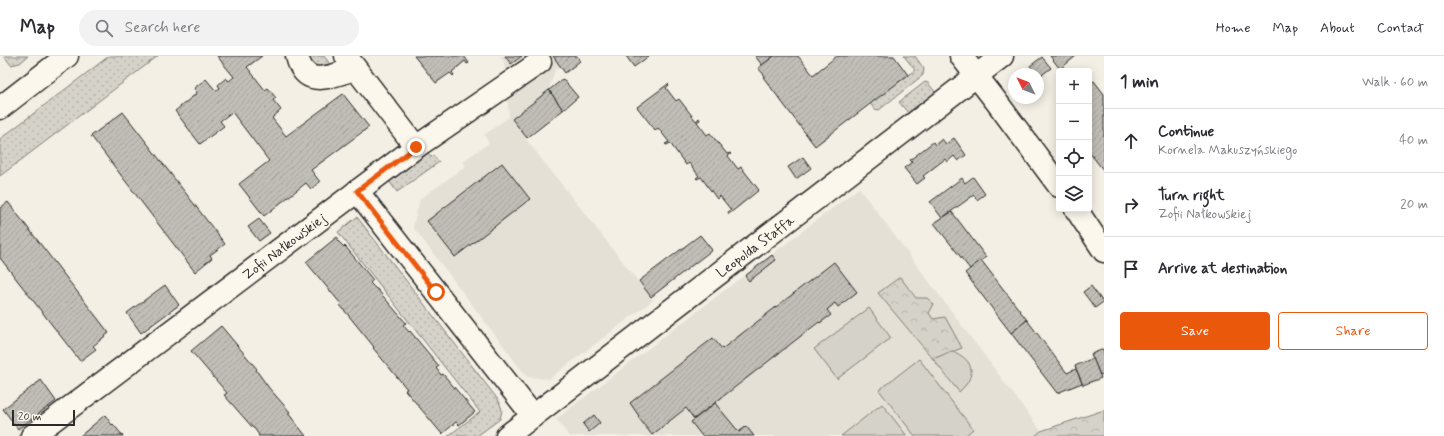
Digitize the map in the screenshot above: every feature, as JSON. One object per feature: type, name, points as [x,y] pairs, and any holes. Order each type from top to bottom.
[{"type":"street","points":[[0,108],[67,56]]},
{"type":"street","points":[[297,56],[298,63],[305,72],[314,78],[325,78],[350,62],[416,147]]},
{"type":"street","points":[[961,56],[1056,182]]},
{"type":"street","name":"Leopolda Staffa","points":[[507,436],[1002,56]]},
{"type":"street","name":"Zofii Nałkowskiej","points":[[32,436],[416,147],[540,62]]},
{"type":"street","points":[[357,191],[533,416]]},
{"type":"street","points":[[1078,212],[1104,251]]},
{"type":"shaded area","points":[[500,56],[569,56],[570,58],[555,70],[549,88],[565,109],[525,138],[653,300],[549,379],[527,377],[413,227],[420,199],[466,166],[463,161],[489,143],[484,135],[509,117],[504,61]]},
{"type":"shaded area","points":[[859,188],[1041,431],[1035,436],[569,436],[556,419]]},
{"type":"green space","points":[[4,56],[28,56],[20,63],[11,65]]},
{"type":"green space","points":[[109,56],[158,56],[0,176],[0,139]]},
{"type":"green space","points":[[306,56],[324,56],[332,67],[316,70]]},
{"type":"green space","points":[[904,56],[915,56],[924,69],[923,75],[879,110],[874,109],[870,103],[915,70]]},
{"type":"green space","points":[[925,82],[928,83],[936,93],[909,114],[899,102]]},
{"type":"green space","points":[[425,153],[428,153],[431,157],[433,155],[439,162],[397,192],[389,181]]},
{"type":"green space","points":[[357,217],[499,401],[502,410],[500,419],[477,436],[448,436],[480,412],[338,232]]},
{"type":"green space","points":[[900,277],[916,298],[927,298],[934,304],[929,313],[933,319],[945,317],[962,348],[933,359],[878,293]]},
{"type":"green space","points":[[869,308],[891,338],[837,379],[814,349]]},
{"type":"green space","points":[[952,351],[965,359],[971,369],[969,380],[959,392],[933,359]]},
{"type":"green space","points":[[919,359],[973,429],[965,436],[915,436],[879,390]]},
{"type":"green space","points":[[882,404],[907,436],[841,436]]},
{"type":"green space","points":[[1104,410],[1104,436],[1035,436],[1041,431]]},
{"type":"building","points":[[217,56],[262,56],[247,67],[265,90],[268,88],[276,98],[273,100],[281,110],[272,118],[286,136],[343,94],[369,127],[311,170],[320,182],[311,189],[306,183],[264,216],[239,184],[269,161],[232,112],[220,121],[224,126],[200,144],[175,111],[197,93],[194,88],[206,79],[216,91],[220,88],[218,85],[226,78],[229,81],[234,77]]},
{"type":"building","points":[[414,56],[464,56],[469,63],[467,64],[465,61],[452,72],[454,75],[453,76],[450,73],[436,83]]},
{"type":"building","points":[[505,56],[522,56],[511,64]]},
{"type":"building","points":[[553,56],[577,56],[580,61],[565,73]]},
{"type":"building","points":[[626,56],[649,56],[634,67]]},
{"type":"building","points":[[755,56],[774,56],[762,65]]},
{"type":"building","points":[[774,56],[798,56],[813,75],[837,56],[894,56],[908,75],[815,146],[763,77],[765,76],[758,68]]},
{"type":"building","points":[[1050,56],[1076,56],[1061,68],[1059,68]]},
{"type":"building","points":[[1042,57],[1051,68],[1044,73],[1044,68],[1032,68],[1030,66]]},
{"type":"building","points":[[563,79],[578,97],[563,110],[549,90]]},
{"type":"building","points":[[1094,81],[1104,94],[1104,171],[1092,156],[1092,82]]},
{"type":"building","points":[[668,84],[669,85],[666,88],[676,101],[679,99],[696,121],[699,118],[700,120],[697,122],[707,135],[710,133],[727,154],[731,154],[728,156],[738,169],[741,167],[759,190],[729,214],[728,212],[731,210],[720,196],[717,199],[701,177],[696,178],[699,176],[689,163],[686,165],[670,143],[667,145],[665,144],[669,142],[658,128],[655,130],[637,107]]},
{"type":"building","points":[[549,90],[563,110],[527,138],[512,119]]},
{"type":"building","points":[[123,112],[225,244],[210,255],[212,258],[195,272],[91,136]]},
{"type":"building","points":[[954,138],[966,155],[958,161],[954,156],[947,162],[945,159],[923,176],[925,178],[917,184],[904,168],[912,162],[910,160],[933,142],[935,145],[942,139],[946,144]]},
{"type":"building","points":[[803,157],[811,168],[796,179],[788,167]]},
{"type":"building","points":[[502,163],[530,199],[455,257],[427,221]]},
{"type":"building","points":[[973,177],[985,194],[977,200],[974,195],[942,218],[930,202],[962,178],[965,183]]},
{"type":"building","points":[[8,202],[109,333],[93,346],[96,349],[80,361],[0,258],[0,208]]},
{"type":"building","points":[[952,212],[986,257],[970,269],[934,223]]},
{"type":"building","points":[[259,219],[270,233],[259,241],[248,227]]},
{"type":"building","points":[[700,235],[712,250],[651,297],[639,281]]},
{"type":"building","points":[[337,237],[339,239],[337,240],[344,247],[345,246],[373,280],[370,283],[406,323],[403,325],[409,332],[410,331],[439,366],[436,368],[441,375],[443,374],[475,412],[459,425],[456,422],[442,434],[405,390],[407,389],[373,348],[374,347],[340,305],[341,304],[306,262]]},
{"type":"building","points":[[772,255],[776,260],[749,281],[745,276]]},
{"type":"building","points":[[981,260],[1027,320],[1011,333],[965,273]]},
{"type":"building","points":[[834,262],[857,292],[838,307],[835,303],[827,310],[831,315],[820,323],[819,322],[694,419],[686,408],[652,435],[638,417],[639,416],[630,403],[713,338],[722,349]]},
{"type":"building","points":[[165,285],[179,305],[141,333],[127,313]]},
{"type":"building","points":[[1091,286],[1103,302],[1095,308],[1083,292]]},
{"type":"building","points":[[1027,320],[1067,373],[1076,369],[1082,383],[1057,393],[1011,333]]},
{"type":"building","points":[[221,326],[257,369],[256,370],[269,388],[290,412],[288,413],[306,436],[258,436],[259,435],[254,428],[224,395],[227,393],[191,351]]},
{"type":"building","points":[[1104,349],[1104,374],[1100,375],[1091,354]]},
{"type":"building","points":[[1093,358],[1101,378],[1083,385],[1075,366]]},
{"type":"building","points":[[41,380],[56,401],[18,429],[3,409]]},
{"type":"building","points":[[715,403],[739,432],[746,426],[754,436],[702,436],[691,422]]},
{"type":"building","points":[[105,415],[123,436],[80,436]]},
{"type":"building","points":[[594,415],[600,423],[589,432],[583,424]]},
{"type":"route","points":[[416,147],[357,191],[436,292]]}]
